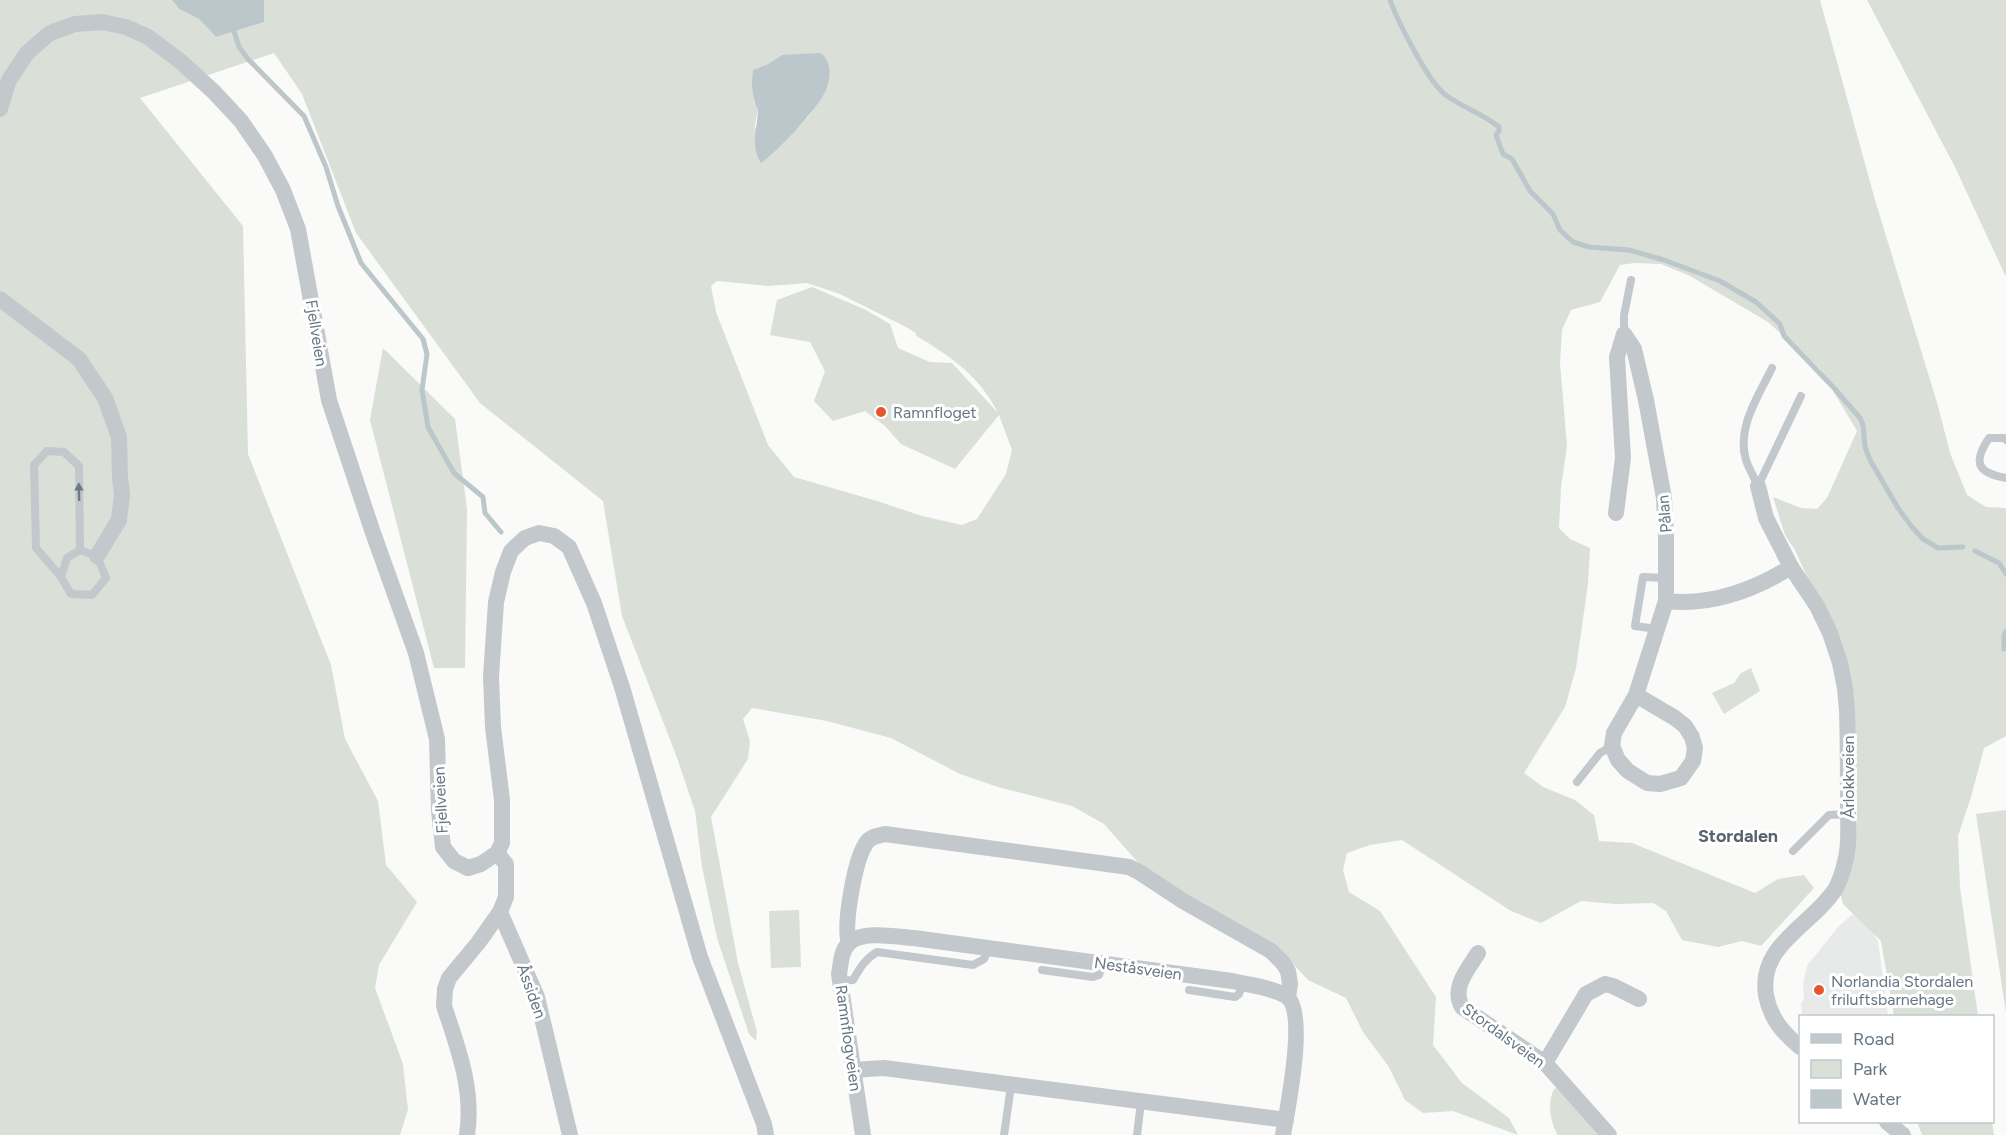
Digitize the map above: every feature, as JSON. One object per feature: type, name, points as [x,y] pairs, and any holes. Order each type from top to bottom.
[{"type":"street","name":"Fjellveien","points":[[0,109],[9,81],[27,53],[50,33],[75,24],[102,22],[126,27],[148,36],[180,61],[242,121],[265,156],[283,190],[298,229],[329,400],[416,653],[437,739],[439,811],[443,847],[454,861],[468,868],[481,864],[497,853]]},
{"type":"street","points":[[0,299],[79,359],[105,398],[119,436],[122,494],[119,520],[97,556]]},
{"type":"street","points":[[1616,513],[1623,458],[1617,357],[1624,334]]},
{"type":"street","name":"Pålan","points":[[1612,746],[1614,732],[1636,695],[1666,601],[1664,498],[1634,349],[1624,334]]},
{"type":"street","name":"Årlokkveien","points":[[1758,486],[1766,518],[1791,567],[1817,606],[1830,633],[1840,663],[1847,711],[1846,860],[1835,888],[1774,953],[1766,975],[1765,988],[1771,1014],[1787,1036],[1799,1046]]},
{"type":"street","points":[[467,1135],[468,1095],[464,1067],[444,1006],[444,998],[449,978],[500,912],[506,897],[506,864],[497,853],[502,843],[502,800],[493,727],[491,677],[496,602],[511,551],[525,538],[539,533],[554,536],[569,547],[594,603],[622,687],[700,957],[760,1113],[766,1135]]},
{"type":"street","points":[[1666,601],[1682,603],[1733,595],[1775,577],[1791,567]]},
{"type":"street","points":[[1612,746],[1618,760],[1628,771],[1647,783],[1660,784],[1681,778],[1693,761],[1694,742],[1685,726],[1636,695]]},
{"type":"street","name":"Ramnflogveien","points":[[863,1135],[840,981],[841,961],[849,943],[846,919],[864,846],[874,837],[885,834],[1129,867],[1271,951],[1288,970],[1290,984],[1288,997]]},
{"type":"street","name":"Åssiden","points":[[500,912],[537,997],[570,1135]]},
{"type":"street","name":"Neståsveien","points":[[849,943],[863,936],[879,935],[989,948],[1243,984],[1288,997]]},
{"type":"street","name":"Stordalsveien","points":[[1478,953],[1457,991],[1462,1007],[1545,1063],[1609,1135]]},
{"type":"street","points":[[1545,1063],[1586,994],[1605,984],[1639,999]]},
{"type":"street","points":[[853,1070],[884,1068],[1141,1102],[1285,1127],[1296,1036],[1293,1006],[1288,997]]},
{"type":"street","points":[[1888,1123],[1903,1135]]},
{"type":"lane","points":[[1624,334],[1624,315],[1631,280]]},
{"type":"lane","points":[[1758,486],[1746,458],[1744,437],[1747,421],[1772,368]]},
{"type":"lane","points":[[1758,486],[1801,396]]},
{"type":"lane","points":[[2006,440],[1989,438],[1980,451],[1980,467],[1988,475],[2006,478]]},
{"type":"lane","points":[[47,452],[64,452],[79,466],[80,550],[97,556],[106,578],[92,595],[71,594],[61,577],[36,548],[34,465],[47,452]]},
{"type":"lane","points":[[61,577],[67,558],[80,550]]},
{"type":"lane","points":[[1657,629],[1635,626],[1643,577],[1666,578]]},
{"type":"lane","points":[[1577,782],[1600,753],[1612,746]]},
{"type":"lane","points":[[1793,851],[1821,820],[1829,815],[1848,814]]},
{"type":"lane","points":[[840,981],[853,980],[861,965],[877,952],[972,965],[984,960],[989,948]]},
{"type":"lane","points":[[1042,970],[1093,977],[1099,975],[1103,963]]},
{"type":"lane","points":[[1189,990],[1235,997],[1239,994],[1243,984]]},
{"type":"lane","points":[[1004,1135],[1011,1086]]},
{"type":"lane","points":[[1137,1135],[1141,1102]]},
{"type":"shaded area","points":[[1871,898],[1888,1015],[1802,1015],[1801,1003],[1804,999],[1803,984],[1807,966],[1838,927]]},
{"type":"green space","points":[[0,0],[172,0],[179,9],[199,19],[216,37],[264,22],[264,0],[1820,0],[1875,200],[1938,406],[1950,453],[1967,495],[1986,507],[2006,508],[2006,736],[1984,748],[1958,836],[1960,888],[1978,1015],[1894,1015],[1881,941],[1843,904],[1840,893],[1855,849],[1857,813],[1855,773],[1826,607],[1785,535],[1773,497],[1801,508],[1817,509],[1827,498],[1857,431],[1820,369],[1768,322],[1690,276],[1661,264],[1620,265],[1600,302],[1571,310],[1562,330],[1560,363],[1567,446],[1561,487],[1559,528],[1570,539],[1590,548],[1588,584],[1576,668],[1565,707],[1524,773],[1543,787],[1575,800],[1594,815],[1599,841],[1632,843],[1755,893],[1778,879],[1804,875],[1814,888],[1761,946],[1742,941],[1718,947],[1682,940],[1666,911],[1653,903],[1616,904],[1581,901],[1541,923],[1511,911],[1402,840],[1370,845],[1347,853],[1343,870],[1349,892],[1380,911],[1436,997],[1433,1045],[1462,1083],[1509,1118],[1518,1135],[1453,1111],[1423,1113],[1405,1100],[1389,1067],[1363,1032],[1346,998],[1308,980],[1285,955],[1142,867],[1104,824],[1072,806],[998,787],[960,774],[891,738],[827,721],[752,708],[743,719],[750,741],[748,759],[711,817],[738,963],[757,1032],[756,1041],[749,1034],[717,938],[702,867],[695,811],[676,755],[622,616],[603,501],[480,403],[356,233],[302,94],[274,53],[140,98],[243,226],[248,454],[331,665],[345,739],[378,801],[386,865],[417,902],[379,965],[375,988],[403,1064],[408,1110],[400,1135],[0,1135]],"holes":[[[782,55],[825,92],[808,117],[761,162],[755,125],[758,110],[754,102],[753,70]],[[717,281],[768,286],[807,283],[840,294],[908,328],[973,377],[998,413],[952,363],[930,362],[898,348],[890,324],[864,309],[812,287],[777,300],[770,335],[810,342],[825,371],[814,401],[833,421],[865,411],[885,426],[901,444],[955,469],[999,415],[1012,450],[1006,474],[977,519],[962,525],[922,516],[794,477],[768,445],[716,312],[711,286]]]},
{"type":"green space","points":[[1867,0],[2006,0],[2006,277],[1955,167]]},
{"type":"green space","points":[[383,348],[455,419],[467,509],[465,668],[434,668],[370,420]]},
{"type":"green space","points":[[1751,668],[1760,691],[1724,714],[1712,693],[1734,683],[1741,673]]},
{"type":"green space","points":[[2006,810],[2006,1013],[1976,814]]},
{"type":"green space","points":[[799,910],[801,967],[771,968],[769,911]]},
{"type":"green space","points":[[1557,1088],[1601,1135],[1558,1135],[1551,1118],[1550,1106],[1552,1094]]},
{"type":"green space","points":[[1917,1123],[1992,1123],[1994,1135],[1922,1135]]},
{"type":"water","points":[[172,0],[264,0],[264,22],[216,37],[199,19],[179,9]]},
{"type":"water","points":[[820,53],[827,61],[830,71],[824,94],[795,131],[761,163],[755,143],[758,109],[754,99],[753,70],[782,55]]},
{"type":"waterway","points":[[1390,0],[1407,37],[1432,79],[1447,96],[1499,127],[1496,135],[1503,154],[1512,159],[1530,191],[1553,214],[1560,230],[1573,242],[1589,247],[1629,250],[1664,260],[1720,281],[1756,302],[1780,324],[1784,336],[1860,418],[1865,447],[1870,460],[1912,527],[1923,539],[1938,548],[1963,547]]},
{"type":"waterway","points":[[234,31],[239,47],[248,59],[304,116],[326,167],[338,206],[361,263],[423,339],[427,354],[422,390],[428,427],[454,473],[483,497],[485,513],[501,532]]},
{"type":"waterway","points":[[1975,551],[1999,563],[2006,574]]},
{"type":"waterway","points":[[2004,649],[2006,631]]},
{"type":"place","name":"Ramnfloget","points":[[881,412]]},
{"type":"place","name":"Norlandia Stordalen friluftsbarnehage","points":[[1819,990]]},
{"type":"district","name":"Stordalen","points":[[1738,836]]}]
